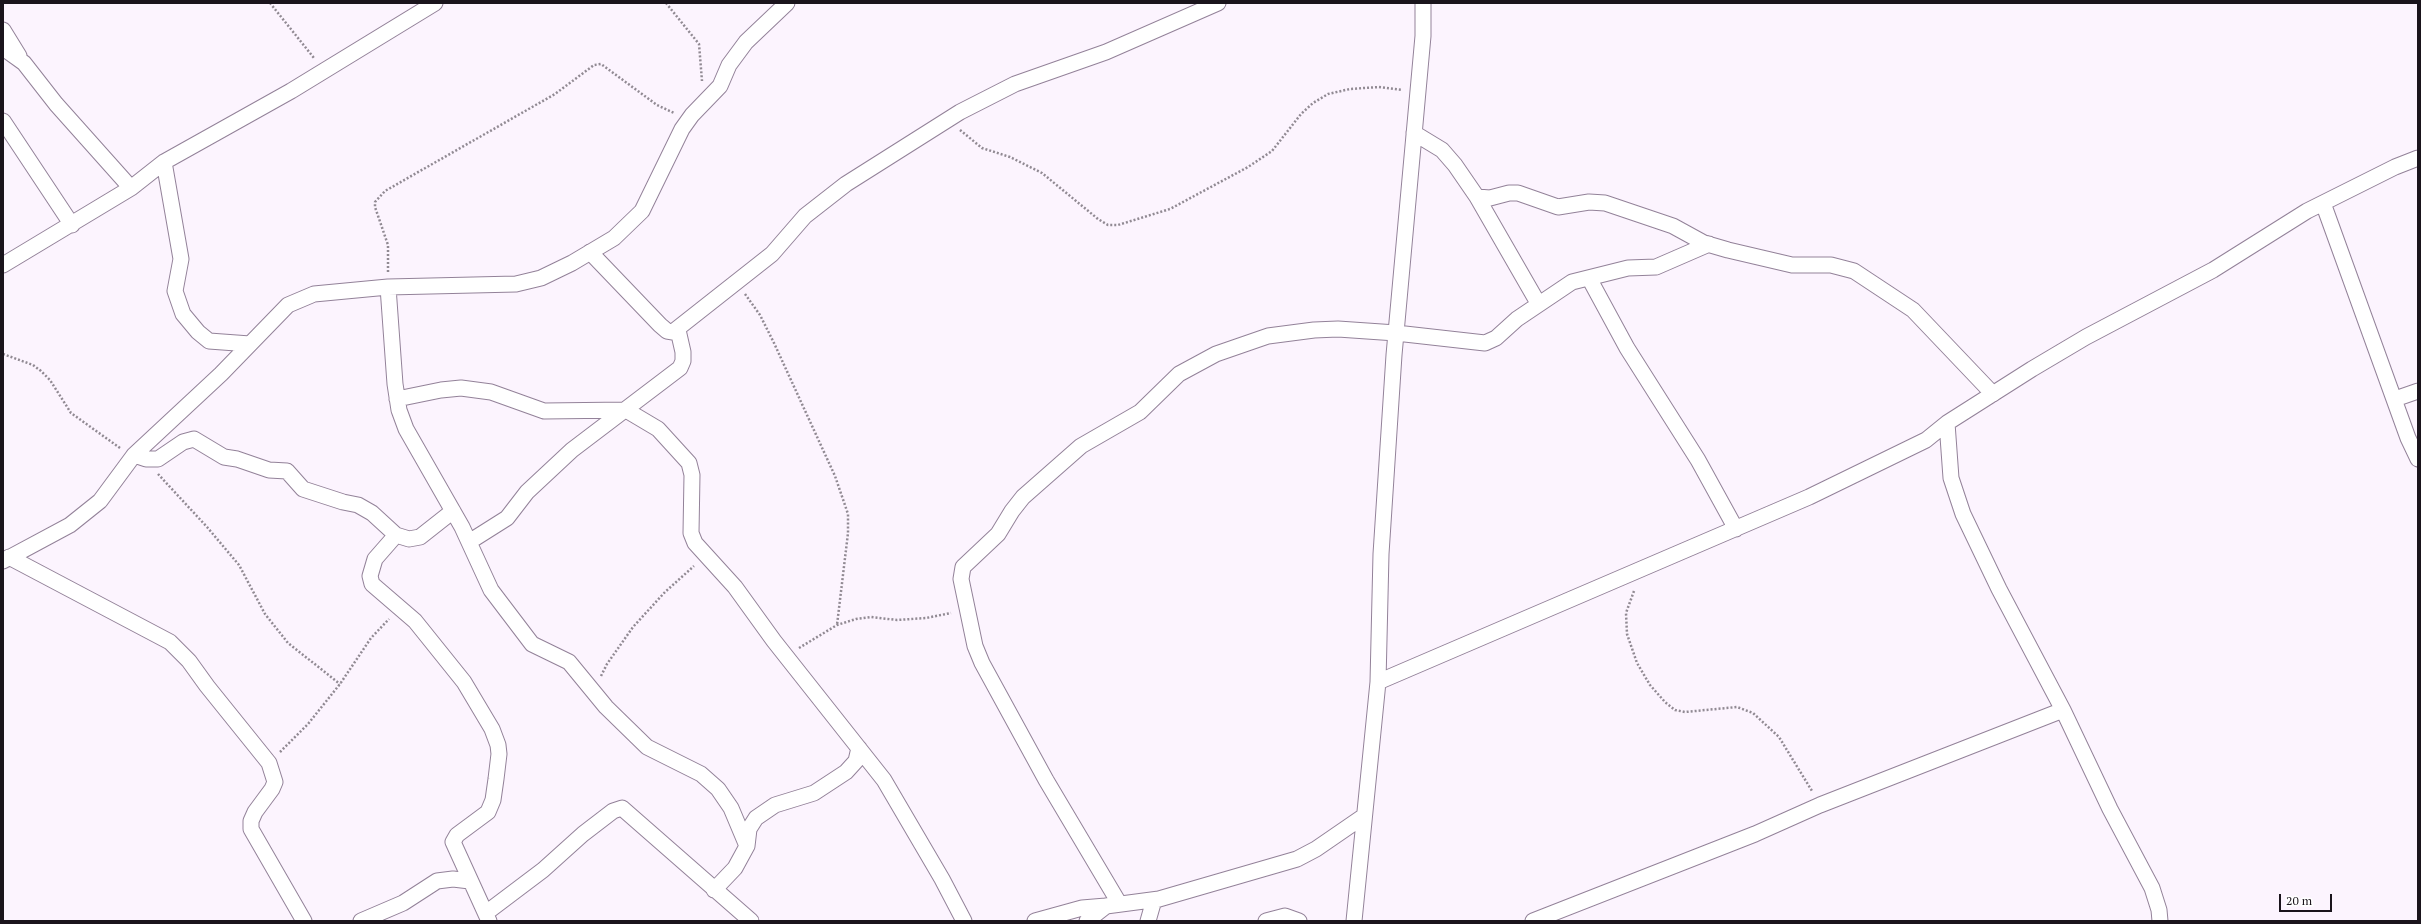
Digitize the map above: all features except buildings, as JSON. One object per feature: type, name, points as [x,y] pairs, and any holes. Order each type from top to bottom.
[{"type":"street","points":[[3,265],[72,225],[131,188],[164,162],[291,91],[323,70],[435,3]]},
{"type":"street","points":[[6,559],[70,524],[100,501],[138,457],[221,374],[280,311],[297,300],[314,294],[388,287],[516,284],[540,278],[614,238],[642,211],[682,130],[720,86],[729,65],[746,42],[787,3]]},
{"type":"street","points":[[590,252],[660,325],[667,331],[673,332],[678,330],[772,254],[805,216],[834,194],[948,119],[992,94],[1015,84],[1106,52],[1218,3]]},
{"type":"street","points":[[1354,921],[1378,682],[1381,554],[1396,333],[1418,92],[1423,3]]},
{"type":"street","points":[[3,30],[24,63],[56,104],[131,188]]},
{"type":"street","points":[[3,48],[24,63]]},
{"type":"street","points":[[3,121],[72,225]]},
{"type":"street","points":[[1414,133],[1442,150],[1455,165],[1477,197],[1538,303]]},
{"type":"street","points":[[1378,682],[1809,498],[1926,440],[1947,423],[2086,337],[2213,270],[2323,203],[2418,158]]},
{"type":"street","points":[[164,162],[181,259],[175,290],[183,314],[198,332],[209,341],[250,344]]},
{"type":"street","points":[[1477,197],[1490,198],[1509,193],[1518,193],[1558,207],[1589,202],[1605,203],[1673,226],[1709,244],[1792,265],[1831,265],[1854,271],[1913,310],[1993,394]]},
{"type":"street","points":[[2323,203],[2418,459]]},
{"type":"street","points":[[1112,904],[1079,838],[982,663],[975,646],[961,579],[963,567],[998,534],[1012,510],[1024,497],[1081,446],[1140,412],[1170,382],[1188,368],[1216,354],[1283,332],[1338,329],[1396,333],[1485,343],[1496,338],[1538,303],[1572,282],[1628,268],[1656,267],[1709,244]]},
{"type":"street","points":[[1590,278],[1627,348],[1694,453],[1736,529]]},
{"type":"street","points":[[388,287],[397,399],[406,429],[453,511],[491,590],[532,644],[569,662],[606,707],[647,747],[701,774],[718,789],[731,808],[747,846]]},
{"type":"street","points":[[469,542],[507,518],[544,475],[572,450],[680,368],[684,362],[678,330]]},
{"type":"street","points":[[397,399],[442,390],[461,388],[491,392],[544,411],[626,410],[658,429],[689,463],[692,475],[691,533],[695,543],[735,587],[884,780],[964,921]]},
{"type":"street","points":[[2395,399],[2418,391]]},
{"type":"street","points":[[1947,423],[1951,478],[1963,514],[1999,589],[2063,710],[2110,809],[2152,888],[2159,910],[2160,921]]},
{"type":"street","points":[[138,457],[158,459],[183,442],[194,439],[224,457],[237,459],[269,470],[287,471],[308,491],[358,505],[372,513],[396,535],[409,539],[420,537],[453,511]]},
{"type":"street","points":[[396,535],[375,559],[370,576],[375,588],[414,621],[464,682],[492,728],[498,745],[499,754],[493,800],[488,812],[457,835],[453,842],[470,882],[488,917],[582,834],[619,808],[626,810],[664,847],[751,921]]},
{"type":"street","points":[[6,559],[170,642],[189,661],[207,686],[269,763],[275,782],[272,789],[255,812],[251,821],[251,829],[304,921]]},
{"type":"street","points":[[1533,921],[1755,834],[1820,805],[2063,710]]},
{"type":"street","points":[[714,890],[735,868],[747,846],[749,829],[756,818],[775,805],[814,793],[846,772],[856,761],[859,748]]},
{"type":"street","points":[[1035,921],[1082,908],[1154,900],[1297,859],[1316,849],[1364,816]]},
{"type":"street","points":[[361,921],[403,903],[437,882],[453,878],[470,882]]},
{"type":"street","points":[[1148,921],[1154,900]]},
{"type":"street","points":[[1087,921],[1112,904]]},
{"type":"street","points":[[1266,921],[1285,916],[1299,921]]},
{"type":"path","points":[[270,3],[323,70]]},
{"type":"path","points":[[388,287],[388,245],[375,207],[375,202],[379,197],[385,191],[432,165],[461,146],[555,94],[594,65],[600,64],[657,105],[674,112],[698,110],[699,44],[666,3]]},
{"type":"path","points":[[948,119],[982,148],[1010,157],[1042,173],[1098,219],[1108,225],[1118,225],[1170,209],[1248,167],[1272,151],[1301,114],[1313,103],[1328,94],[1350,89],[1379,87],[1418,92]]},
{"type":"path","points":[[737,282],[760,315],[774,343],[836,476],[848,514],[848,533],[836,625]]},
{"type":"path","points":[[3,354],[33,365],[41,371],[50,380],[71,413],[113,444],[138,457],[207,527],[239,565],[265,614],[288,643],[340,684]]},
{"type":"path","points":[[594,691],[607,664],[633,627],[665,592],[706,555]]},
{"type":"path","points":[[1645,568],[1626,613],[1627,634],[1637,663],[1650,685],[1665,702],[1675,710],[1685,712],[1737,707],[1753,713],[1779,737],[1789,751],[1820,805]]},
{"type":"path","points":[[269,763],[308,724],[340,684],[371,638],[399,608]]},
{"type":"path","points":[[787,656],[836,625],[856,619],[926,618],[968,610]]}]
